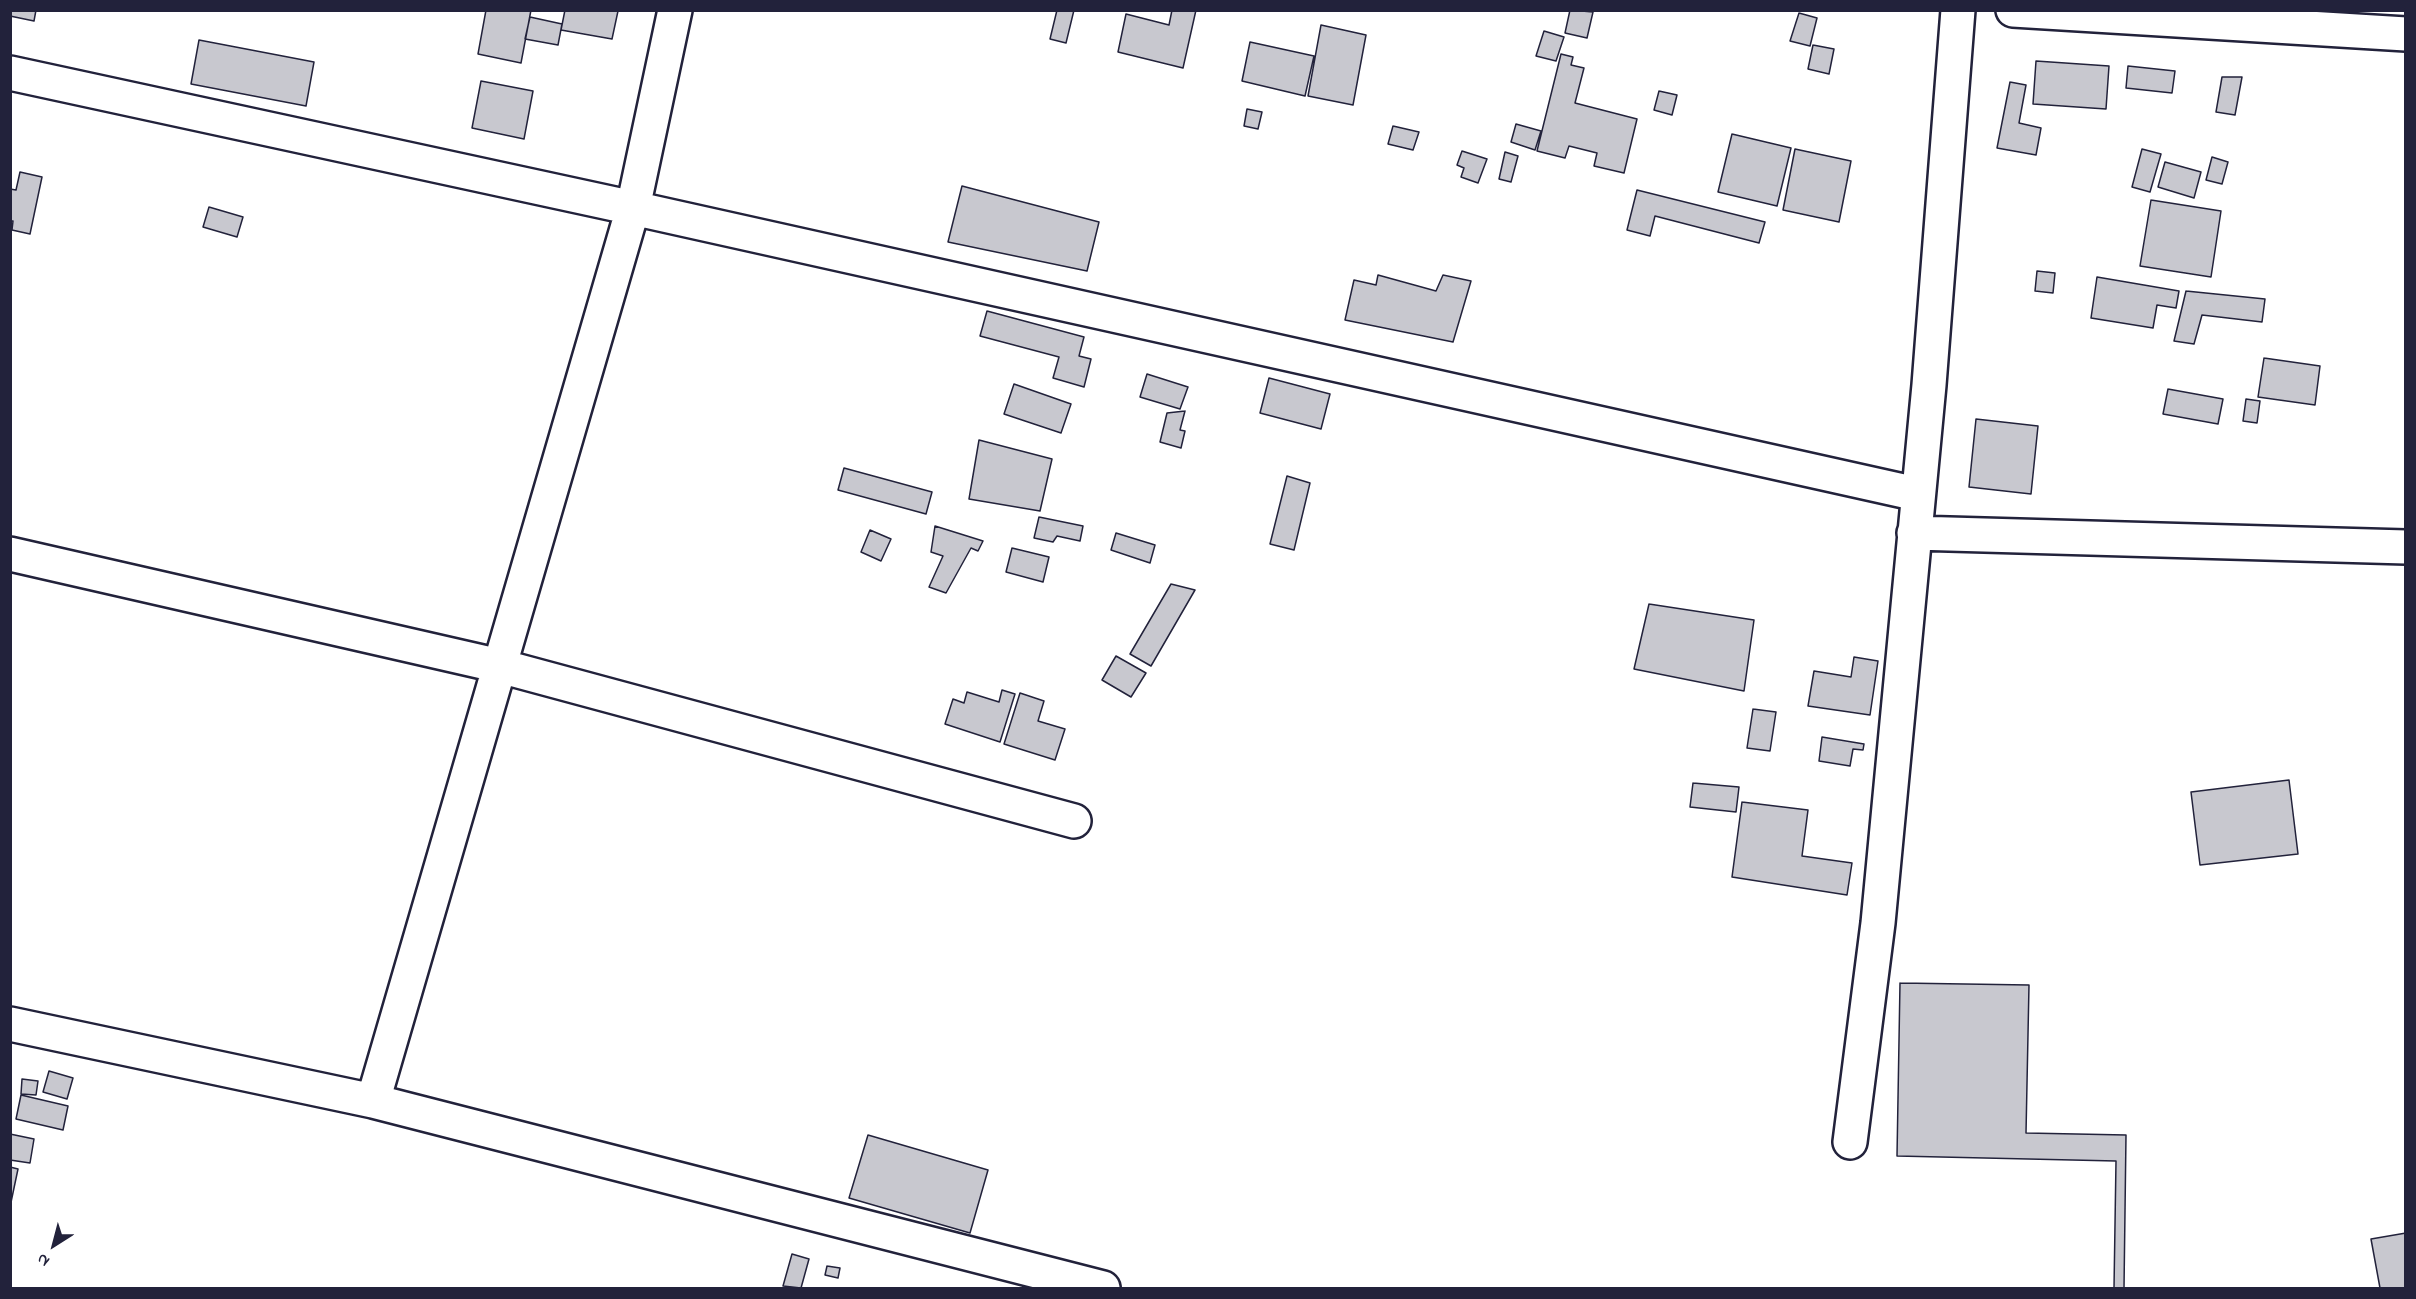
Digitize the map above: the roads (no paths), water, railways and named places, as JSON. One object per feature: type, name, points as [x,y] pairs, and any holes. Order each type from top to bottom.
[{"type":"street","points":[[374,1101],[633,208],[675,10]]},
{"type":"street","points":[[1850,1142],[1878,923],[1929,385],[1958,10]]},
{"type":"street","points":[[2013,10],[2406,34]]},
{"type":"street","points":[[10,73],[633,208],[1917,494]]},
{"type":"street","points":[[1914,533],[2406,547]]},
{"type":"street","points":[[10,554],[500,666],[1074,822]]},
{"type":"street","points":[[10,1024],[374,1101],[1103,1288]]}]
